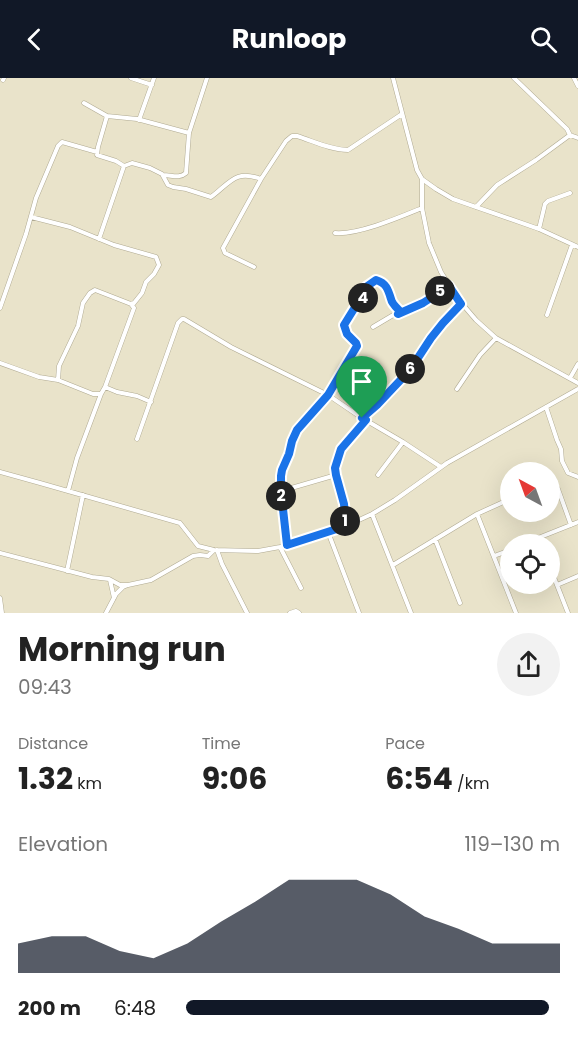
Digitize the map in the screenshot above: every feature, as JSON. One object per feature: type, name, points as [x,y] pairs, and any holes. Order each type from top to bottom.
[{"type":"street","points":[[131,78],[152,85]]},
{"type":"street","points":[[139,120],[154,78]]},
{"type":"street","points":[[124,166],[132,163],[177,177],[186,173],[189,133],[207,78]]},
{"type":"street","points":[[393,78],[417,170],[422,178],[453,199],[539,230],[578,247]]},
{"type":"street","points":[[514,78],[567,129],[570,135],[577,137]]},
{"type":"street","points":[[574,78],[578,86]]},
{"type":"street","points":[[84,103],[107,116],[139,120],[189,133]]},
{"type":"street","points":[[254,267],[225,253],[223,248],[261,179],[286,141],[292,136],[300,137],[346,151],[402,114]]},
{"type":"street","points":[[97,152],[107,116]]},
{"type":"street","points":[[476,207],[497,185],[570,135]]},
{"type":"street","points":[[0,308],[36,198],[60,143],[97,152],[97,155],[124,166]]},
{"type":"street","points":[[99,239],[124,166]]},
{"type":"street","points":[[162,174],[168,185],[211,197],[240,176],[248,175],[261,179]]},
{"type":"street","points":[[422,178],[422,208],[429,243],[436,262],[461,304],[496,338],[578,383]]},
{"type":"street","points":[[539,230],[545,204],[570,193]]},
{"type":"street","points":[[335,233],[348,233],[396,219],[422,208]]},
{"type":"street","points":[[30,217],[70,227],[114,245],[156,257],[159,265],[157,270],[146,282],[135,303],[131,304]]},
{"type":"street","points":[[547,315],[572,244]]},
{"type":"street","points":[[287,545],[281,491],[282,470],[294,435],[328,395],[357,346],[347,334],[344,325],[363,298],[366,287],[376,280],[382,282],[390,291],[392,302],[400,311],[398,314],[423,303],[449,286]]},
{"type":"street","points":[[58,380],[59,366],[78,326],[83,303],[90,292],[95,290],[131,304],[134,308],[133,313],[77,458],[68,491]]},
{"type":"street","points":[[346,526],[344,504],[335,468],[341,449],[364,419],[410,370],[431,338],[461,304]]},
{"type":"street","points":[[373,327],[400,311]]},
{"type":"street","points":[[137,439],[178,323],[184,319],[231,347],[328,395],[441,467]]},
{"type":"street","points":[[457,389],[480,355],[496,338]]},
{"type":"street","points":[[0,363],[39,377],[58,380],[93,394],[101,394]]},
{"type":"street","points":[[570,378],[578,364]]},
{"type":"street","points":[[105,387],[151,402]]},
{"type":"street","points":[[0,472],[180,523],[198,546],[215,550],[258,551],[280,547],[346,526],[372,514],[441,467],[578,389]]},
{"type":"street","points":[[546,407],[561,449],[562,461],[568,472],[578,477]]},
{"type":"street","points":[[378,475],[403,442]]},
{"type":"street","points":[[281,491],[336,475]]},
{"type":"street","points":[[67,571],[83,495]]},
{"type":"street","points":[[560,495],[571,525]]},
{"type":"street","points":[[393,565],[477,514],[500,504]]},
{"type":"street","points":[[372,514],[411,613]]},
{"type":"street","points":[[477,514],[516,613]]},
{"type":"street","points":[[548,534],[578,522]]},
{"type":"street","points":[[328,531],[359,613]]},
{"type":"street","points":[[435,539],[460,603]]},
{"type":"street","points":[[280,547],[301,588]]},
{"type":"street","points":[[0,553],[92,577],[110,579],[120,585],[128,585],[151,580],[189,558],[196,555],[208,556],[215,550]]},
{"type":"street","points":[[215,550],[247,613]]},
{"type":"street","points":[[494,556],[500,554]]},
{"type":"street","points":[[560,584],[578,576]]},
{"type":"street","points":[[110,579],[114,598]]},
{"type":"street","points":[[106,613],[119,591],[128,585]]},
{"type":"street","points":[[560,593],[568,613]]},
{"type":"street","points":[[0,598],[2,613]]},
{"type":"street","points":[[290,613],[296,610],[299,613]]},
{"type":"route","points":[[376,280],[385,285],[390,291],[392,302],[400,311],[398,314],[423,303],[449,286],[461,304],[431,338],[410,370],[362,418],[366,420],[341,449],[335,468],[344,504],[346,526],[287,545],[281,491],[282,470],[294,435],[328,395],[357,346],[347,334],[344,325],[363,298],[366,287],[376,280]]}]
